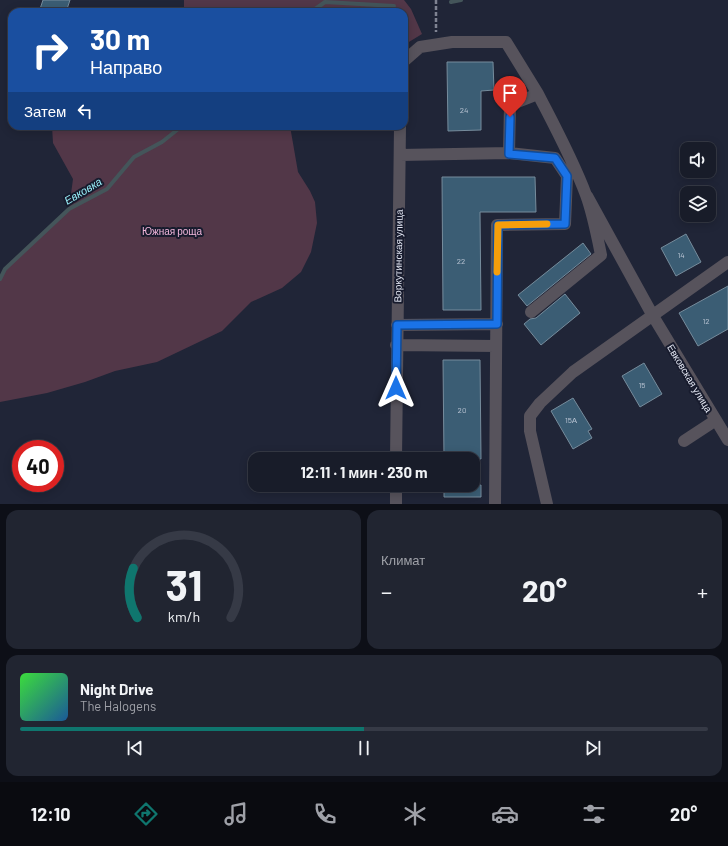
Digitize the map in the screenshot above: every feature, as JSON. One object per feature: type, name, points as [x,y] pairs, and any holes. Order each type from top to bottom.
[{"type":"street","points":[[408,58],[420,47],[436,44],[452,42],[506,42],[538,94],[565,147],[586,196],[595,226],[601,255],[531,312]]},
{"type":"street","points":[[509,154],[510,105],[538,94]]},
{"type":"street","name":"Воркутинская улица","points":[[396,452],[396,345],[400,130]]},
{"type":"street","points":[[555,158],[565,147]]},
{"type":"street","points":[[400,155],[509,154],[555,158]]},
{"type":"street","points":[[495,504],[498,225],[565,224],[567,176],[555,158]]},
{"type":"street","name":"Евковская улица","points":[[586,196],[653,316],[728,440]]},
{"type":"street","points":[[547,504],[530,431],[530,416],[540,402],[573,372],[728,262]]},
{"type":"street","points":[[397,325],[497,324]]},
{"type":"street","points":[[396,345],[496,346]]},
{"type":"street","points":[[684,441],[716,420]]},
{"type":"street","points":[[396,492],[396,504]]},
{"type":"path","points":[[436,0],[436,44]]},
{"type":"green space","points":[[184,0],[404,0],[411,9],[422,34],[408,43],[408,8],[184,8]]},
{"type":"green space","name":"Южная роща","points":[[52,130],[291,130],[298,172],[315,202],[317,223],[311,252],[301,272],[282,288],[251,302],[222,331],[157,362],[115,371],[85,382],[47,393],[0,402],[0,279],[5,269],[69,209],[73,179],[53,143]]},
{"type":"building","points":[[43,0],[70,0],[67,8],[40,8]]},
{"type":"building","points":[[447,62],[493,62],[494,90],[481,91],[481,130],[448,131]]},
{"type":"building","points":[[442,177],[535,177],[536,212],[480,212],[481,310],[443,310]]},
{"type":"building","points":[[686,234],[701,262],[676,276],[661,248]]},
{"type":"building","points":[[583,243],[591,254],[527,306],[518,295]]},
{"type":"building","points":[[728,286],[728,329],[698,346],[679,313]]},
{"type":"building","points":[[565,294],[580,313],[541,345],[524,324],[530,319],[536,318]]},
{"type":"building","points":[[443,360],[480,360],[481,459],[480,452],[444,452]]},
{"type":"building","points":[[644,363],[662,394],[640,407],[622,376]]},
{"type":"building","points":[[573,398],[592,429],[588,431],[592,438],[573,449],[551,411]]},
{"type":"building","points":[[481,485],[481,497],[444,497],[444,492],[480,492]]},
{"type":"waterway","name":"Евковка","points":[[451,2],[461,0]]},
{"type":"waterway","name":"Евковка","points":[[317,8],[325,2],[394,6]]},
{"type":"waterway","name":"Евковка","points":[[0,279],[5,269],[69,209],[107,189],[134,157],[162,142],[177,130]]},
{"type":"slow traffic","points":[[497,272],[498,225],[547,224]]},
{"type":"route","points":[[396,388],[397,325],[497,324],[498,225],[565,224],[567,176],[555,158],[509,154],[510,117]]}]
